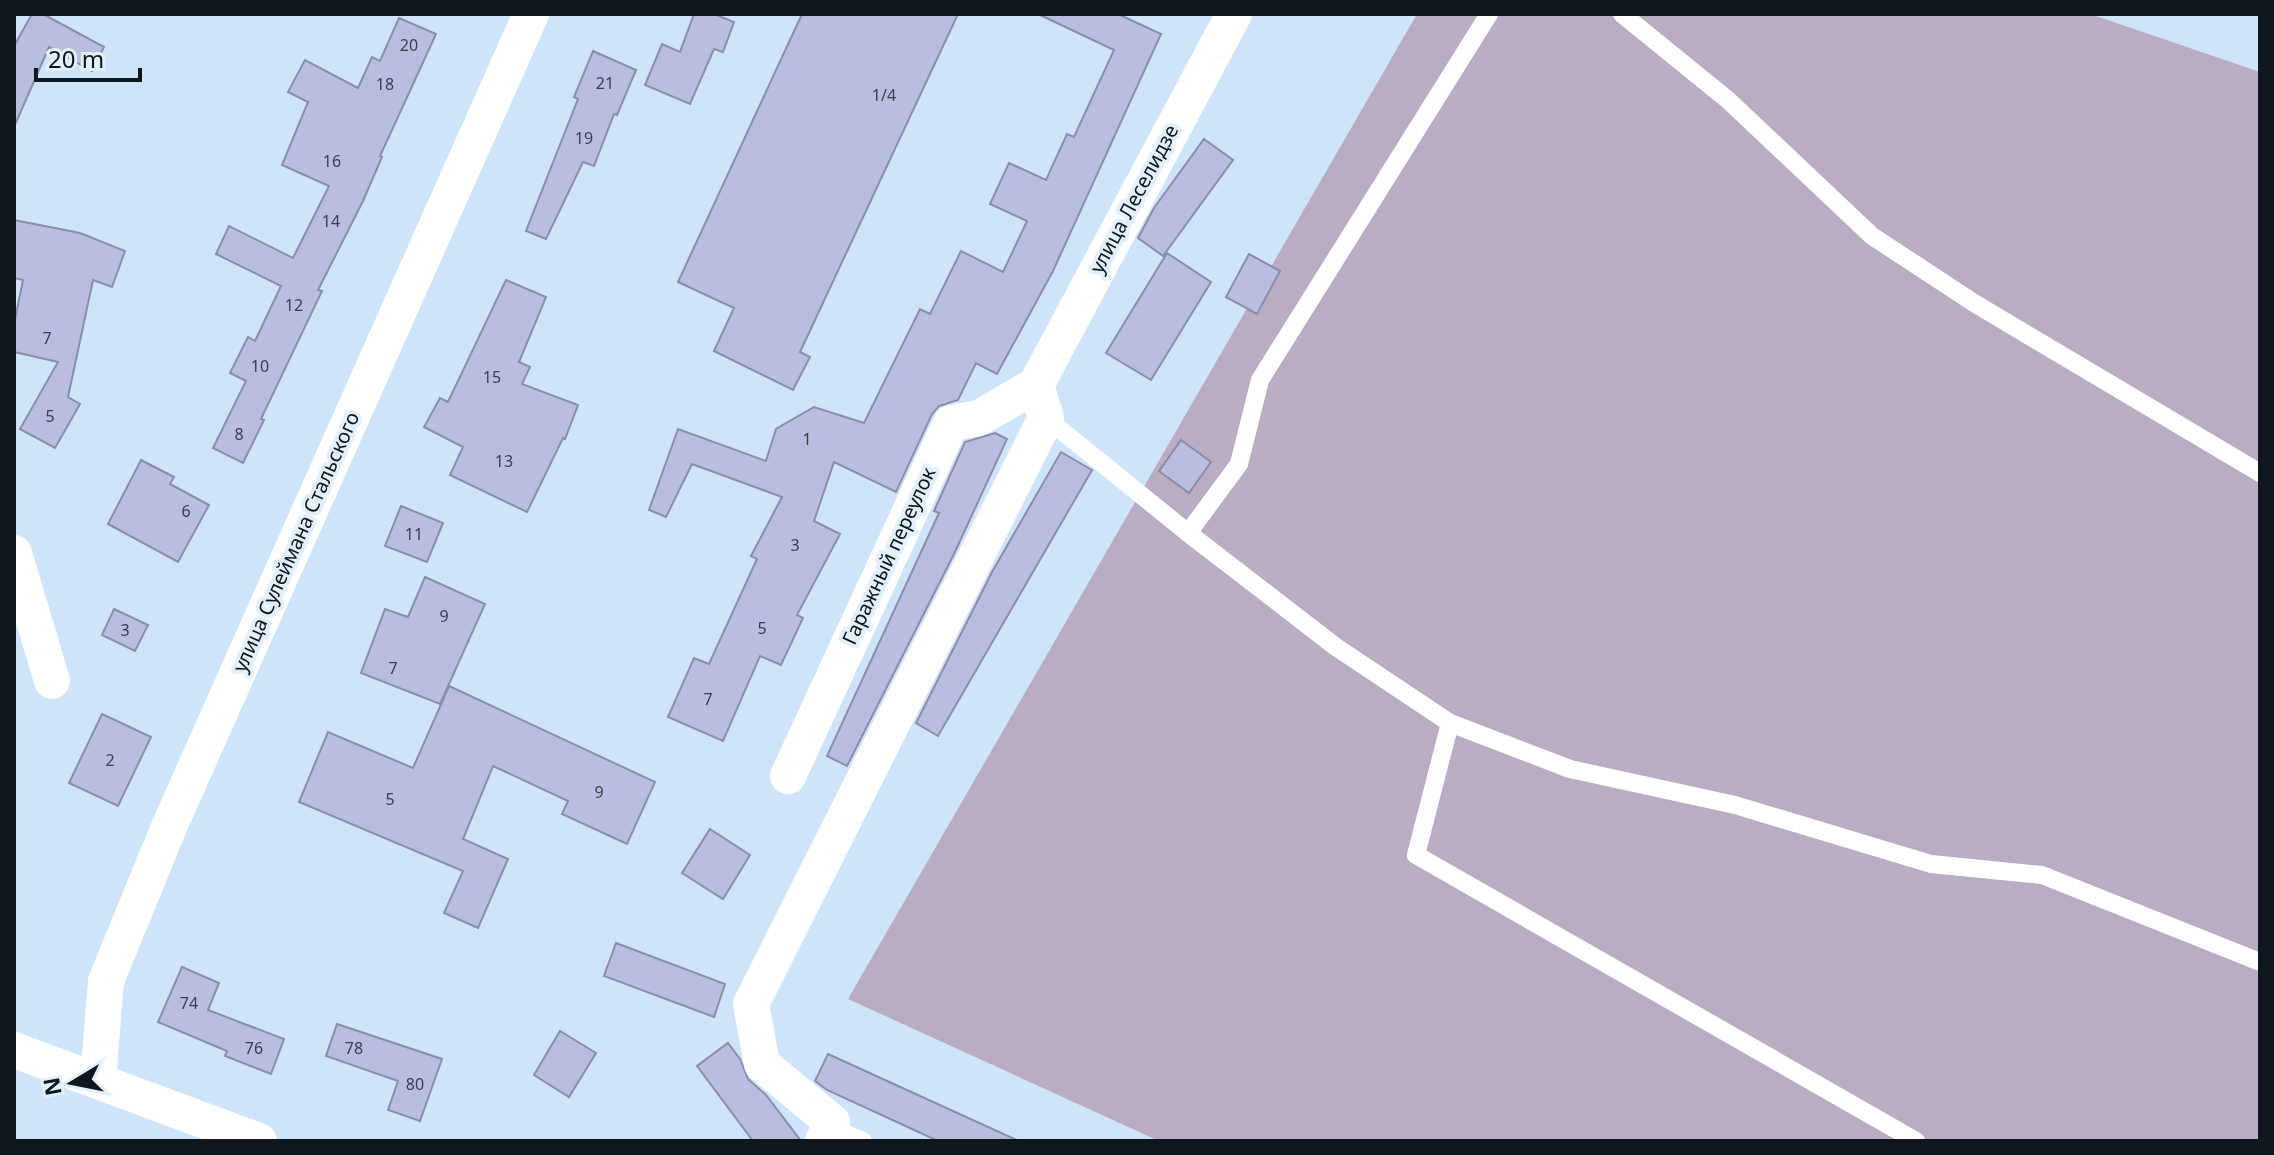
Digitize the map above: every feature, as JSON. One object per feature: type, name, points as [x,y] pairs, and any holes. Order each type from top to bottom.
[{"type":"street","name":"улица Сулеймана Стальского","points":[[98,1081],[106,981],[176,813],[531,14]]},
{"type":"street","name":"улица Леселидзе","points":[[827,1131],[762,1064],[751,1004],[1041,401],[1234,14]]},
{"type":"street","name":"Гаражный переулок","points":[[788,776],[951,423],[1041,401]]},
{"type":"street","points":[[14,553],[52,681]]},
{"type":"street","points":[[14,1050],[259,1141]]},
{"type":"lane","points":[[1188,533],[1239,464],[1260,380],[1489,14]]},
{"type":"lane","points":[[1622,14],[1728,100],[1872,236],[1974,303],[2260,473]]},
{"type":"lane","points":[[1041,401],[1188,533],[1336,647],[1450,723],[1570,769],[1735,805],[1931,864],[2042,875],[2260,962]]},
{"type":"lane","points":[[1450,723],[1416,855],[1916,1141]]},
{"type":"lane","points":[[827,1131],[863,1141]]},
{"type":"shaded area","points":[[1417,14],[2090,14],[2260,72],[2260,1141],[1159,1141],[848,999]]},
{"type":"building","points":[[32,14],[43,14],[104,47],[92,71],[49,47],[14,127],[14,46]]},
{"type":"building","points":[[694,14],[714,14],[734,22],[723,52],[714,49],[690,104],[645,85],[662,44],[680,52]]},
{"type":"building","points":[[802,14],[958,14],[800,352],[810,357],[793,390],[714,351],[734,308],[678,282]]},
{"type":"building","points":[[1038,14],[1118,14],[1161,34],[1053,271],[997,374],[976,363],[958,400],[939,406],[932,414],[896,492],[834,462],[814,521],[840,534],[797,615],[803,618],[781,665],[760,656],[723,741],[668,717],[694,658],[709,664],[757,559],[751,556],[782,497],[692,464],[666,517],[649,510],[678,429],[766,461],[776,429],[814,407],[864,423],[920,309],[930,314],[961,251],[1003,272],[1027,221],[990,204],[1009,163],[1046,180],[1067,134],[1074,137],[1114,50]]},
{"type":"building","points":[[399,18],[436,34],[380,156],[363,201],[318,290],[322,291],[243,463],[213,448],[246,381],[230,373],[248,337],[255,341],[281,286],[216,254],[229,226],[293,258],[329,186],[282,165],[308,102],[288,92],[305,60],[358,88],[372,57],[380,61]]},
{"type":"building","points":[[593,51],[636,70],[617,115],[614,114],[594,166],[583,162],[546,239],[526,231],[578,99],[574,97]]},
{"type":"building","points":[[1204,139],[1233,160],[1163,256],[1138,238],[1154,208]]},
{"type":"building","points":[[14,220],[80,233],[125,251],[112,287],[93,280],[68,397],[80,404],[55,448],[20,429],[58,362],[14,352],[14,324],[23,280],[14,278]]},
{"type":"building","points":[[1167,253],[1211,282],[1151,380],[1106,353]]},
{"type":"building","points":[[1249,254],[1280,271],[1257,314],[1226,297]]},
{"type":"building","points":[[506,280],[546,297],[519,362],[530,367],[522,384],[578,405],[565,439],[527,512],[450,475],[463,447],[424,427],[440,398],[448,402]]},
{"type":"building","points":[[995,433],[1007,439],[954,554],[847,766],[827,756],[939,513],[934,511],[965,442]]},
{"type":"building","points":[[1181,440],[1211,462],[1189,493],[1159,471]]},
{"type":"building","points":[[1061,452],[1092,470],[938,736],[916,723],[992,572]]},
{"type":"building","points":[[141,460],[174,477],[170,484],[209,505],[178,562],[108,524]]},
{"type":"building","points":[[401,506],[443,523],[427,562],[385,546]]},
{"type":"building","points":[[425,577],[485,604],[440,704],[361,673],[385,609],[408,617]]},
{"type":"building","points":[[114,609],[148,625],[135,651],[102,635]]},
{"type":"building","points":[[449,686],[655,782],[627,844],[562,814],[568,801],[493,766],[463,839],[508,859],[478,928],[444,913],[463,871],[299,802],[328,732],[413,768]]},
{"type":"building","points":[[102,714],[151,737],[118,806],[69,783]]},
{"type":"building","points":[[710,829],[750,855],[723,899],[682,873]]},
{"type":"building","points":[[616,943],[725,984],[714,1017],[604,976]]},
{"type":"building","points":[[182,967],[219,983],[208,1010],[284,1039],[271,1074],[225,1056],[227,1051],[158,1022]]},
{"type":"building","points":[[337,1024],[442,1059],[420,1121],[388,1110],[398,1081],[326,1056]]},
{"type":"building","points":[[560,1031],[596,1053],[569,1097],[534,1075]]},
{"type":"building","points":[[728,1043],[740,1059],[748,1079],[766,1095],[801,1141],[753,1141],[697,1066]]},
{"type":"building","points":[[828,1054],[1019,1141],[938,1141],[827,1090],[815,1081]]}]
